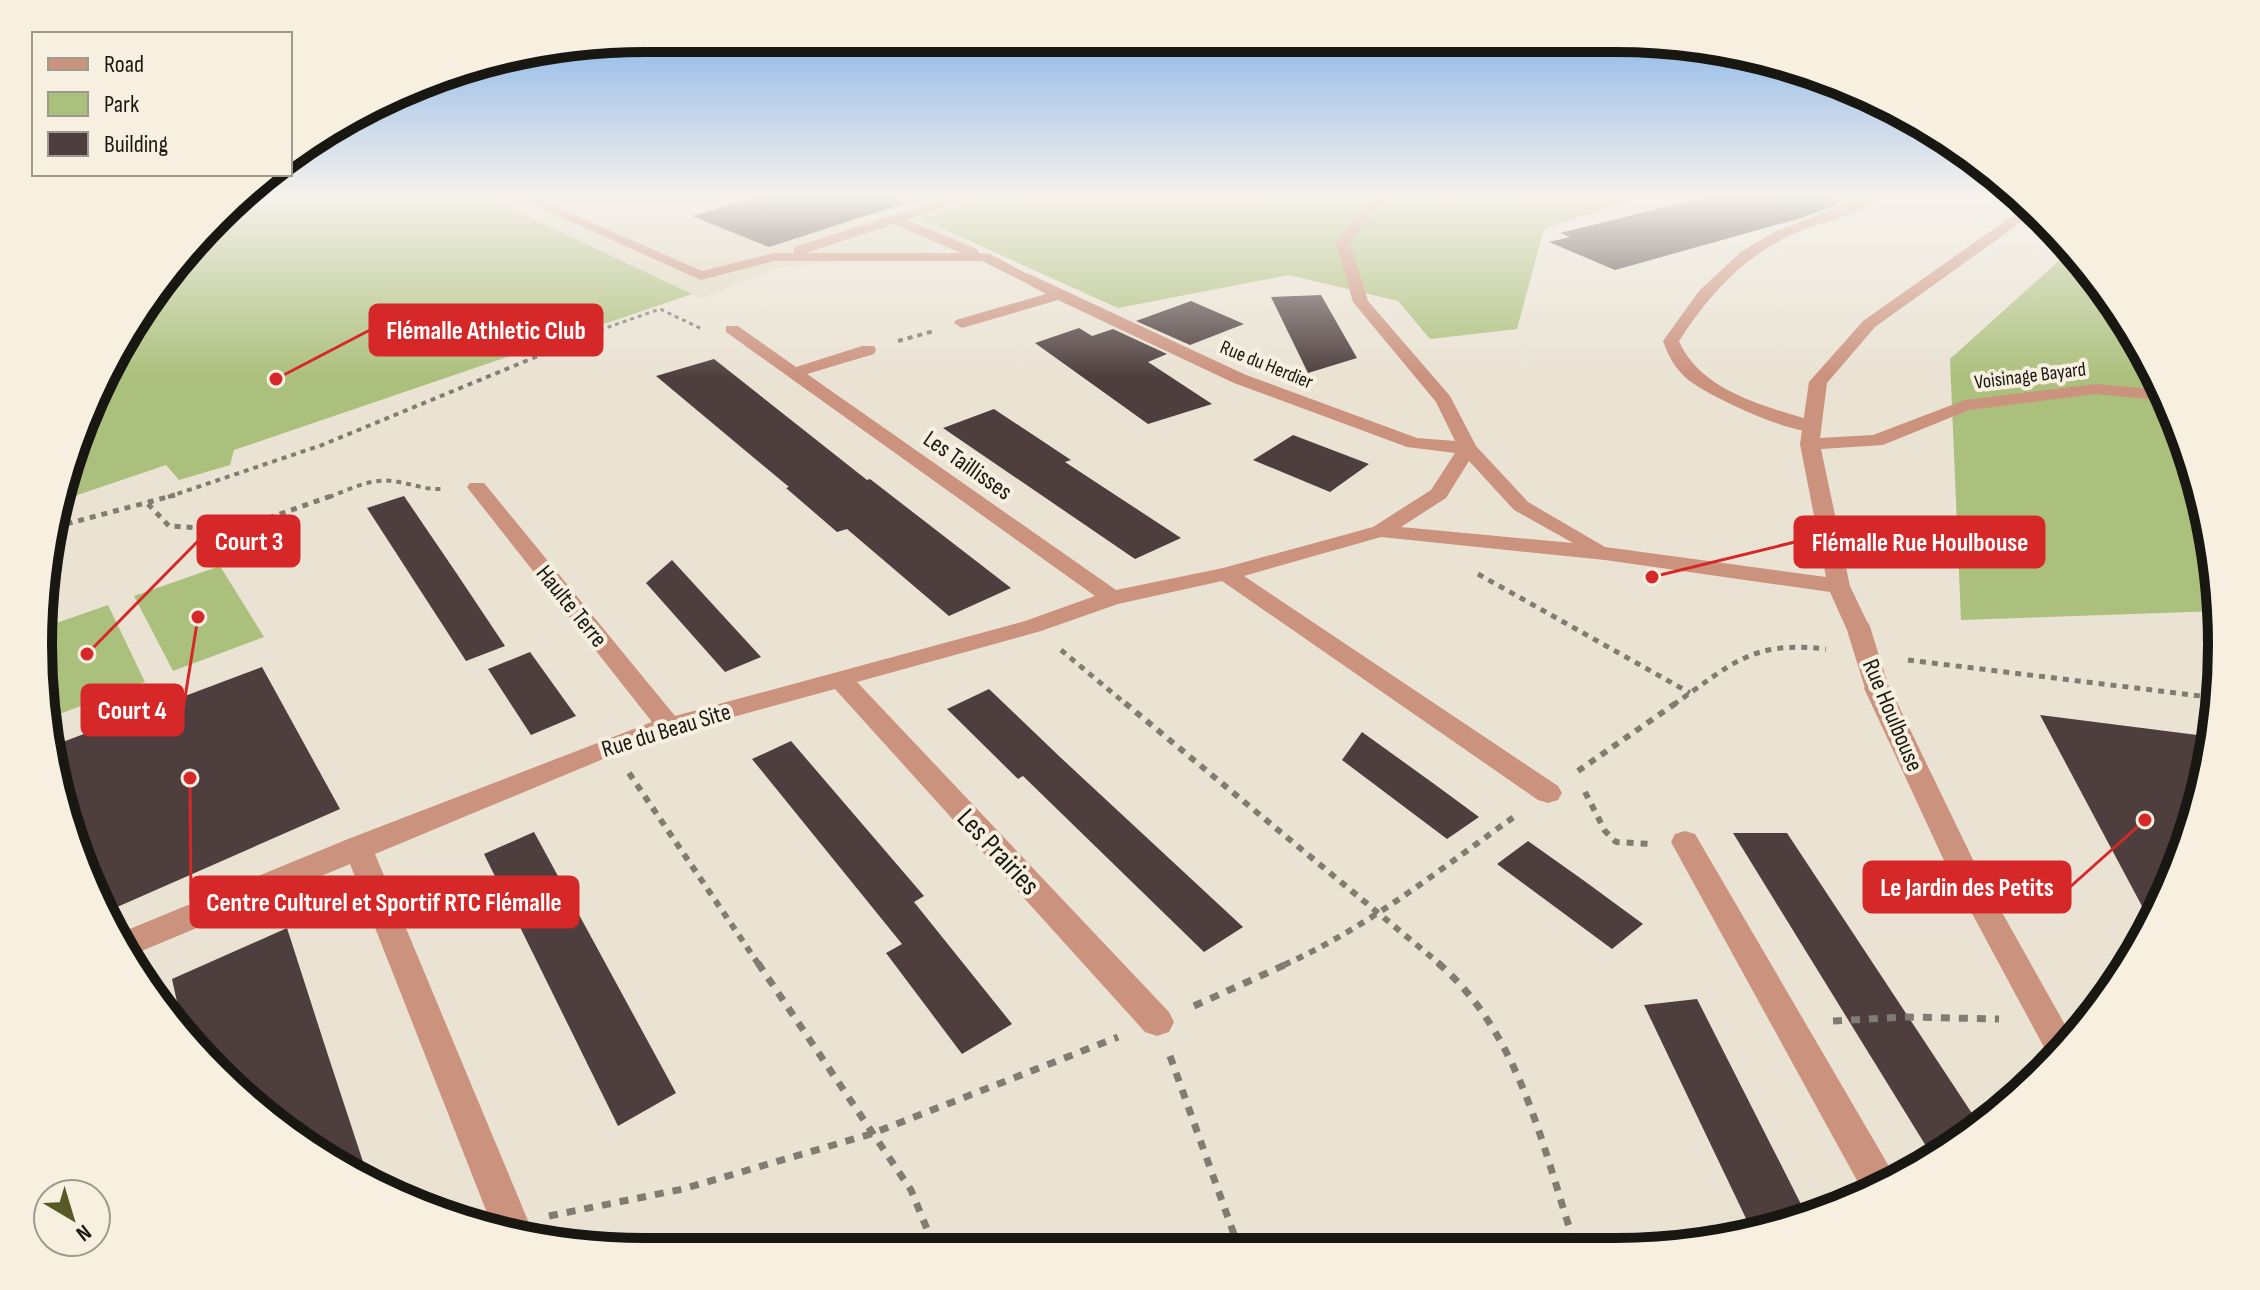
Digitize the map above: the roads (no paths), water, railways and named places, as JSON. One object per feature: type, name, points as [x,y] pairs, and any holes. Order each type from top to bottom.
[{"type":"street","points":[[656,256],[701,276],[774,257],[985,257]]},
{"type":"street","points":[[1347,256],[1361,302],[1444,400],[1468,448],[1521,506],[1605,553]]},
{"type":"street","points":[[1744,256],[1720,275],[1690,310],[1671,341],[1674,357],[1696,376],[1736,401],[1811,435]]},
{"type":"street","name":"Rue Houlbouse","points":[[1965,256],[1869,324],[1818,382],[1811,435],[1839,586],[1859,630],[1877,688],[1962,867],[2056,1041]]},
{"type":"street","name":"Rue du Herdier","points":[[985,257],[1058,295],[1254,384],[1414,443],[1468,448]]},
{"type":"street","points":[[962,323],[1058,295]]},
{"type":"street","name":"Les Taillisses","points":[[732,329],[1112,598]]},
{"type":"street","points":[[794,373],[868,350]]},
{"type":"street","name":"Voisinage Bayard","points":[[1811,435],[1876,441],[1965,405],[2096,389],[2152,395]]},
{"type":"street","points":[[1226,574],[1380,531],[1439,494],[1468,448]]},
{"type":"street","name":"Haulte Terre","points":[[477,487],[669,726]]},
{"type":"street","points":[[1380,531],[1605,553],[1839,586]]},
{"type":"street","points":[[1226,574],[1548,793]]},
{"type":"street","name":"Rue du Beau Site","points":[[131,942],[358,847],[669,726],[1033,626],[1112,598],[1226,574]]},
{"type":"street","name":"Les Prairies","points":[[841,680],[1157,1022]]},
{"type":"street","points":[[1685,842],[1876,1178]]},
{"type":"street","points":[[358,847],[510,1222]]},
{"type":"place","name":"Flémalle Athletic Club","points":[[276,379]]},
{"type":"place","name":"Flémalle Rue Houlbouse","points":[[1652,577]]},
{"type":"place","name":"Court 4","points":[[198,617]]},
{"type":"place","name":"Court 3","points":[[87,654]]},
{"type":"place","name":"Centre Culturel et Sportif RTC Flémalle","points":[[190,778]]},
{"type":"place","name":"Le Jardin des Petits","points":[[2145,820]]}]
